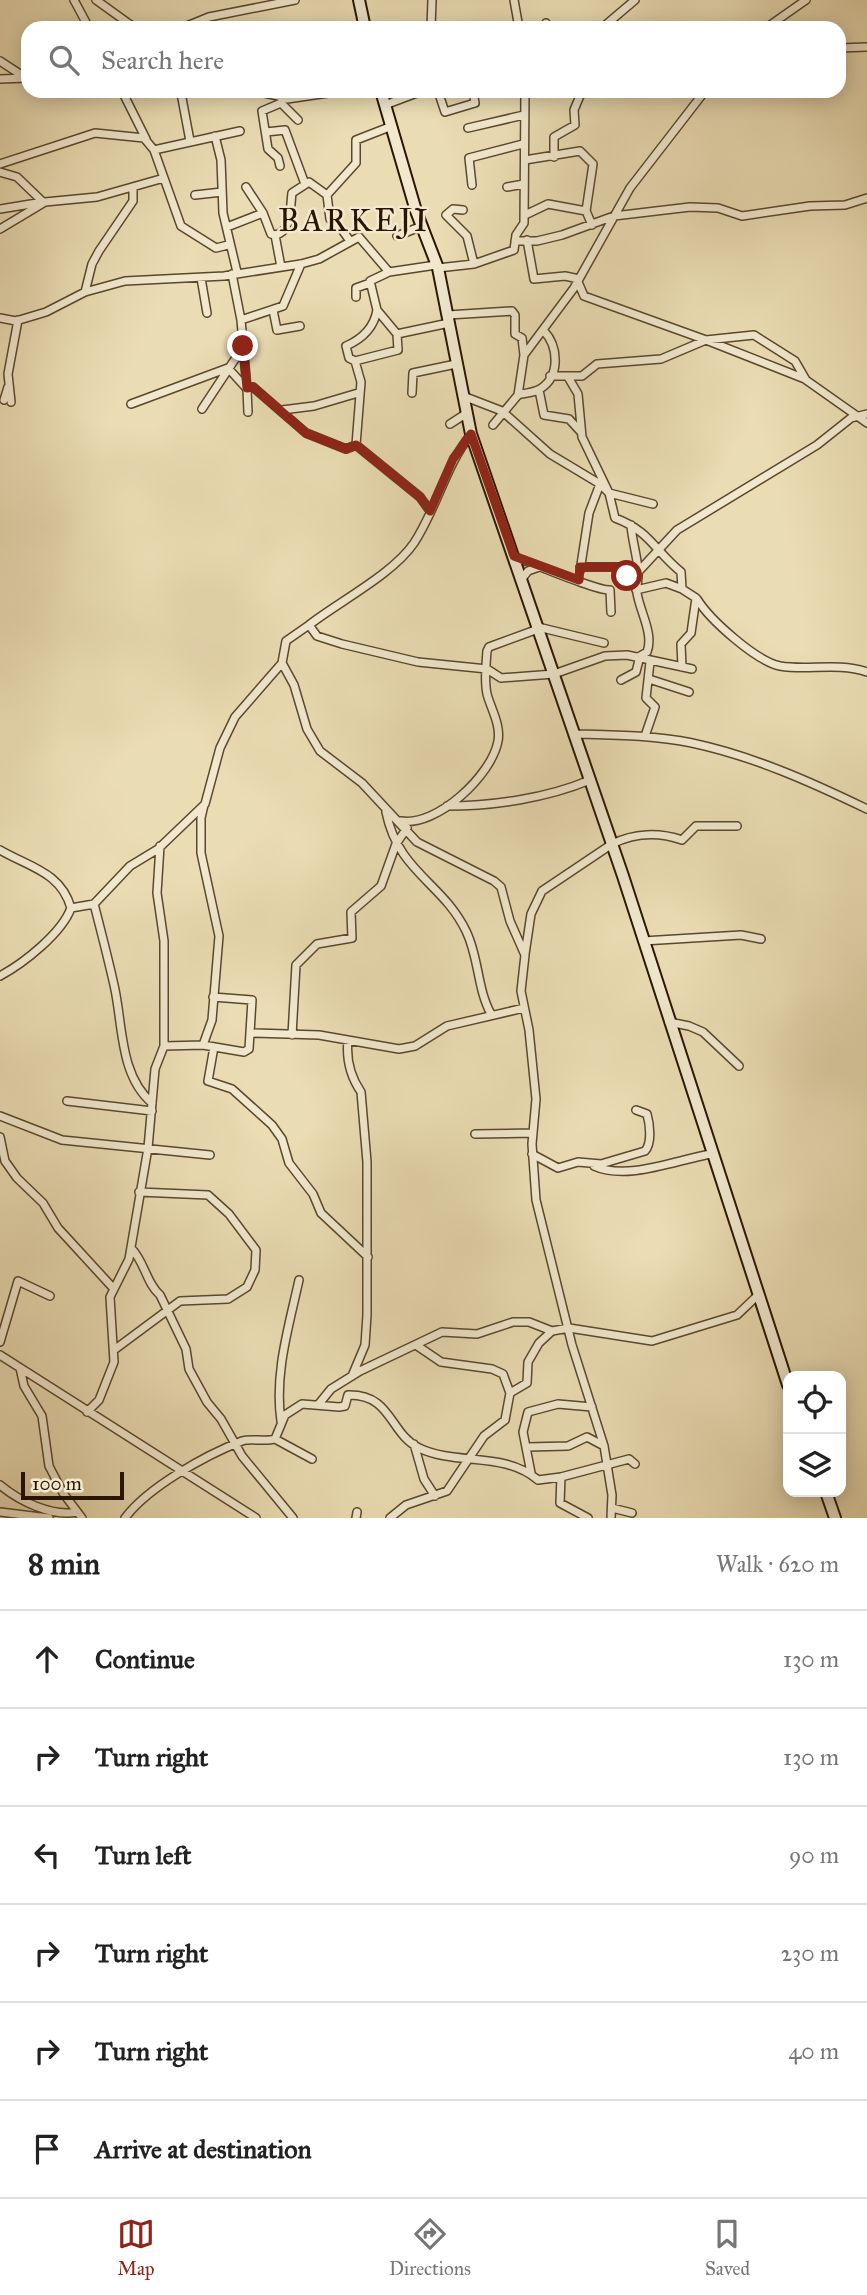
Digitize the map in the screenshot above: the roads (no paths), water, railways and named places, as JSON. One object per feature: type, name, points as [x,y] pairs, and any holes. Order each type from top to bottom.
[{"type":"street","points":[[74,0],[85,21]]},
{"type":"street","points":[[96,0],[125,21]]},
{"type":"street","points":[[199,21],[295,0]]},
{"type":"street","points":[[359,0],[364,21]]},
{"type":"street","points":[[431,21],[432,0]]},
{"type":"street","points":[[514,0],[518,21]]},
{"type":"street","points":[[610,21],[635,0]]},
{"type":"street","points":[[776,21],[806,0]]},
{"type":"street","points":[[846,48],[867,47]]},
{"type":"street","points":[[0,61],[21,74]]},
{"type":"street","points":[[0,79],[21,78]]},
{"type":"street","points":[[126,98],[154,150],[181,226],[216,248],[228,245]]},
{"type":"street","points":[[182,98],[190,141]]},
{"type":"street","points":[[260,98],[264,110],[268,149],[278,158],[280,166]]},
{"type":"street","points":[[275,98],[282,100],[298,120]]},
{"type":"street","points":[[264,110],[282,100],[294,98]]},
{"type":"street","points":[[383,98],[437,267],[471,434],[612,844],[783,1371]]},
{"type":"street","points":[[386,105],[404,98]]},
{"type":"street","points":[[440,98],[445,112],[475,103],[474,98]]},
{"type":"street","points":[[356,297],[356,288],[389,272],[474,264],[514,250],[514,241],[524,223],[525,215],[523,144],[525,98]]},
{"type":"street","points":[[554,157],[554,137],[575,125],[574,110],[579,98]]},
{"type":"street","points":[[524,355],[544,331],[578,280],[637,178],[700,98]]},
{"type":"street","points":[[468,128],[524,115]]},
{"type":"street","points":[[327,195],[356,163],[356,140],[392,126]]},
{"type":"street","points":[[266,132],[285,130],[305,184]]},
{"type":"street","points":[[154,150],[240,131]]},
{"type":"street","points":[[0,164],[95,133],[131,135],[146,139]]},
{"type":"street","points":[[215,136],[221,160],[228,245],[235,273],[241,320],[248,412]]},
{"type":"street","points":[[472,185],[469,158],[523,144]]},
{"type":"street","points":[[525,160],[580,151],[593,164],[586,211],[592,225]]},
{"type":"street","points":[[0,172],[18,177],[43,202]]},
{"type":"street","points":[[0,209],[97,197],[133,189],[164,177]]},
{"type":"street","points":[[246,187],[263,214],[271,234],[275,235],[281,234],[288,226],[292,193],[309,182],[327,195],[330,219],[350,241]]},
{"type":"street","points":[[507,187],[524,184]]},
{"type":"street","points":[[85,292],[92,264],[133,201],[133,189]]},
{"type":"street","points":[[195,195],[222,192]]},
{"type":"street","points":[[514,241],[537,241],[614,216],[690,207],[718,208],[742,216],[810,206],[845,205],[867,198]]},
{"type":"street","points":[[0,229],[43,202]]},
{"type":"street","points":[[525,215],[548,204],[586,211]]},
{"type":"street","points":[[463,210],[453,209],[446,215],[467,236],[474,264]]},
{"type":"street","points":[[227,227],[263,214]]},
{"type":"street","points":[[397,236],[422,226]]},
{"type":"street","points":[[275,235],[281,267]]},
{"type":"street","points":[[0,318],[18,320],[65,304],[85,292],[125,281],[201,278],[301,264],[319,259],[350,241],[363,239],[389,272]]},
{"type":"street","points":[[527,240],[534,279],[565,276],[578,280]]},
{"type":"street","points":[[241,320],[283,306],[301,264]]},
{"type":"street","points":[[201,278],[206,313]]},
{"type":"street","points":[[578,280],[583,296],[806,380],[867,424]]},
{"type":"street","points":[[370,283],[377,310],[397,334],[398,350],[355,361],[349,358],[346,346],[364,335],[373,323],[377,310]]},
{"type":"street","points":[[273,310],[277,330],[300,326]]},
{"type":"street","points":[[397,334],[448,319],[512,311],[515,315],[515,334],[522,338],[524,355],[518,395]]},
{"type":"street","points":[[7,401],[18,320]]},
{"type":"street","points":[[493,425],[518,395],[539,390],[550,376],[556,359],[554,342],[544,331]]},
{"type":"street","points":[[550,376],[582,376],[597,364],[661,359],[706,341],[754,335],[794,361],[806,380]]},
{"type":"street","points":[[202,409],[243,346]]},
{"type":"street","points":[[355,361],[361,382],[358,393],[360,418],[355,435],[356,445],[420,497],[430,511]]},
{"type":"street","points":[[412,393],[413,373],[456,364]]},
{"type":"street","points":[[228,368],[247,388]]},
{"type":"street","points":[[131,404],[228,368]]},
{"type":"street","points":[[568,377],[578,394],[581,432]]},
{"type":"street","points":[[247,388],[253,387],[315,438],[346,449],[356,445]]},
{"type":"street","points":[[539,390],[544,415],[569,419],[581,432],[609,493],[615,519],[644,531],[659,551],[681,572],[682,589]]},
{"type":"street","points":[[282,410],[314,406],[358,393]]},
{"type":"street","points":[[463,396],[502,411],[550,454],[600,484],[609,493],[653,504]]},
{"type":"street","points":[[450,424],[467,413]]},
{"type":"street","points":[[580,567],[620,567],[630,576],[638,572],[677,530],[817,446],[857,417],[867,414]]},
{"type":"street","points":[[203,1045],[212,1020],[219,936],[201,853],[201,818],[220,748],[235,717],[282,663],[286,641],[382,575],[415,542],[453,459],[471,434]]},
{"type":"street","points":[[579,580],[589,513],[600,484]]},
{"type":"street","points":[[309,625],[322,638],[403,659],[485,669],[500,677],[554,674],[605,656],[640,656],[647,652],[650,635],[643,623],[636,590],[638,572],[631,525]]},
{"type":"street","points":[[514,556],[579,580],[599,591],[610,590],[611,612]]},
{"type":"street","points":[[521,580],[528,571],[540,567]]},
{"type":"street","points":[[636,590],[666,583],[682,589],[696,598],[704,611],[764,661],[782,666],[833,666],[867,672]]},
{"type":"street","points":[[682,667],[681,644],[691,633],[696,598]]},
{"type":"street","points":[[397,820],[424,820],[447,806],[477,780],[499,739],[488,695],[485,669],[489,648],[538,628],[604,643]]},
{"type":"street","points":[[640,656],[650,662],[692,669]]},
{"type":"street","points":[[621,680],[636,672],[640,656]]},
{"type":"street","points":[[645,736],[655,706],[646,698],[650,662]]},
{"type":"street","points":[[282,663],[294,685],[307,729],[320,751],[362,783],[386,811],[407,828],[417,842],[501,887],[510,921],[525,955]]},
{"type":"street","points":[[649,680],[689,692]]},
{"type":"street","points":[[574,734],[645,736],[723,751],[802,778],[867,809]]},
{"type":"street","points":[[447,806],[472,806],[562,792],[590,780]]},
{"type":"street","points":[[71,908],[94,904],[130,866],[160,846],[205,804]]},
{"type":"street","points":[[386,811],[402,856],[466,930],[491,1014]]},
{"type":"street","points":[[611,1518],[609,1466],[536,1200],[532,1154],[536,1099],[521,991],[531,914],[542,891],[624,837],[664,834],[682,840],[696,826],[737,826]]},
{"type":"street","points":[[292,1035],[296,965],[317,944],[352,938],[351,912],[382,886],[396,844],[407,828]]},
{"type":"street","points":[[87,1412],[99,1400],[107,1383],[114,1350],[108,1310],[131,1248],[148,1148],[155,1069],[164,1046],[164,942],[157,893],[160,846]]},
{"type":"street","points":[[0,850],[51,875],[67,892],[71,908],[59,929],[49,936],[32,956],[0,976]]},
{"type":"street","points":[[94,904],[114,984],[122,1041],[141,1093],[152,1107]]},
{"type":"street","points":[[643,941],[741,935],[761,939]]},
{"type":"street","points":[[164,1046],[203,1045],[244,1052],[248,1049],[253,1000],[213,997]]},
{"type":"street","points":[[250,1033],[319,1035],[399,1049],[415,1046],[447,1026],[524,1008]]},
{"type":"street","points":[[669,1022],[703,1032],[739,1066]]},
{"type":"street","points":[[348,1040],[346,1055],[351,1076],[361,1092],[365,1136],[368,1257],[365,1345],[352,1376]]},
{"type":"street","points":[[214,1047],[208,1082],[232,1089],[272,1125],[282,1139],[289,1163],[313,1194],[321,1213],[368,1257]]},
{"type":"street","points":[[67,1101],[152,1107]]},
{"type":"street","points":[[590,1164],[612,1162],[649,1148],[647,1115],[636,1110]]},
{"type":"street","points":[[0,1116],[62,1140],[210,1155]]},
{"type":"street","points":[[475,1134],[533,1133]]},
{"type":"street","points":[[0,1137],[5,1161],[43,1203],[58,1228],[114,1289]]},
{"type":"street","points":[[532,1154],[558,1168],[578,1162],[610,1171],[646,1170],[680,1158],[711,1154]]},
{"type":"street","points":[[114,1350],[180,1301],[228,1299],[247,1287],[255,1270],[256,1250],[229,1214],[208,1195],[139,1192]]},
{"type":"street","points":[[131,1248],[141,1258],[153,1289],[167,1310],[186,1349],[189,1369],[236,1446],[293,1518]]},
{"type":"street","points":[[281,1422],[278,1401],[281,1371],[299,1280]]},
{"type":"street","points":[[0,1342],[18,1281],[50,1296]]},
{"type":"street","points":[[318,1405],[331,1389],[352,1376],[442,1332],[477,1334],[513,1322],[529,1322],[552,1331],[569,1328],[652,1341],[737,1315],[757,1296]]},
{"type":"street","points":[[510,1394],[527,1382],[528,1362],[539,1343],[552,1331]]},
{"type":"street","points":[[390,1518],[407,1505],[447,1491],[484,1436],[505,1420],[510,1394],[503,1374],[492,1369],[441,1362],[416,1345]]},
{"type":"street","points":[[0,1355],[256,1518]]},
{"type":"street","points":[[20,1368],[24,1386],[42,1416],[50,1466],[80,1515]]},
{"type":"street","points":[[275,1439],[285,1415],[302,1404],[345,1406],[348,1395],[363,1395],[379,1404],[414,1444],[424,1479],[435,1496]]},
{"type":"street","points":[[531,1474],[523,1425],[528,1412],[558,1404],[592,1407]]},
{"type":"street","points":[[528,1447],[568,1446],[587,1437],[604,1446]]},
{"type":"street","points":[[125,1518],[142,1497],[221,1448],[236,1446],[243,1441],[275,1439],[312,1459]]},
{"type":"street","points":[[414,1444],[468,1460],[486,1458],[531,1474],[538,1480],[561,1477],[599,1465],[609,1466],[629,1459],[635,1464]]},
{"type":"street","points":[[561,1477],[560,1503],[588,1518]]},
{"type":"street","points":[[0,1485],[38,1507],[80,1515]]},
{"type":"street","points":[[828,1497],[835,1518]]},
{"type":"street","points":[[612,1507],[632,1513]]},
{"type":"street","points":[[0,1512],[50,1518]]},
{"type":"district","name":"BARKEJI","points":[[354,220]]}]
